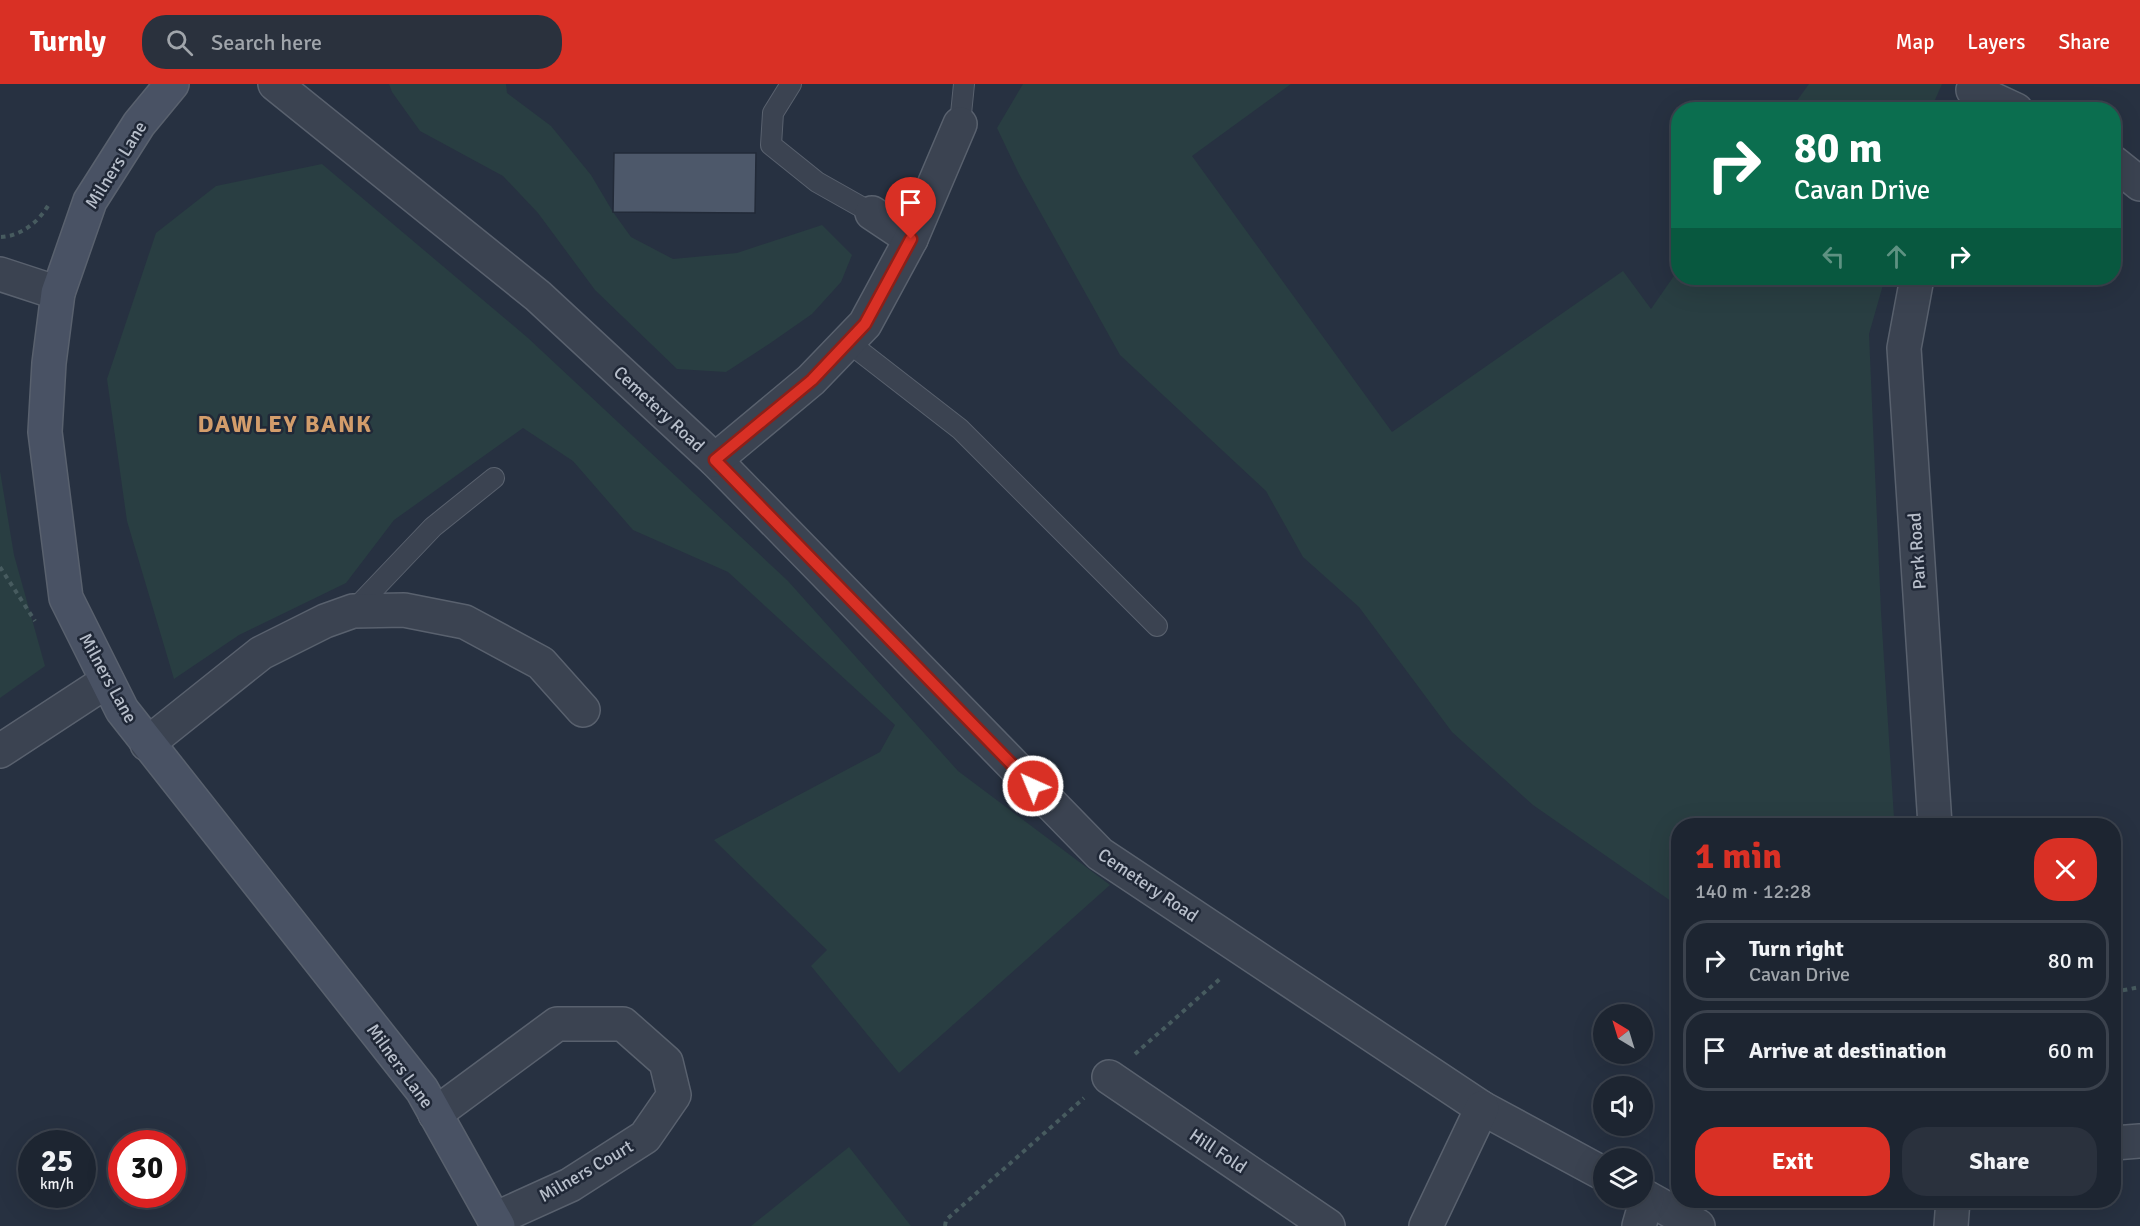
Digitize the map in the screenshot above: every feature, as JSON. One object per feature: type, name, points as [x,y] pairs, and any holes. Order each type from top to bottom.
[{"type":"street","name":"Milners Lane","points":[[172,84],[139,124],[90,201],[58,293],[49,363],[45,432],[66,598],[122,710],[422,1090],[496,1223]]},
{"type":"street","name":"Cemetery Road","points":[[275,84],[538,296],[715,460],[1100,854],[1482,1108],[1593,1168]]},
{"type":"street","points":[[1972,94],[1994,102]]},
{"type":"street","points":[[715,460],[812,380],[865,324],[911,239],[960,124]]},
{"type":"street","points":[[2121,168],[2140,184]]},
{"type":"street","points":[[872,213],[911,239]]},
{"type":"street","points":[[0,274],[58,293]]},
{"type":"street","name":"Park Road","points":[[1916,285],[1904,348],[1935,818]]},
{"type":"street","points":[[147,744],[261,653],[325,621],[353,611],[404,610],[465,622],[541,663],[583,710]]},
{"type":"street","points":[[0,751],[107,681]]},
{"type":"street","name":"Milners Court","points":[[435,1114],[557,1024],[623,1024],[666,1062],[674,1095],[645,1137],[570,1185],[496,1223]]},
{"type":"street","name":"Hill Fold","points":[[1109,1077],[1328,1226]]},
{"type":"street","points":[[1426,1226],[1482,1108]]},
{"type":"street","points":[[2121,1142],[2140,1141]]},
{"type":"street","points":[[1648,1208],[1698,1226]]},
{"type":"street","points":[[1951,1226],[1952,1208]]},
{"type":"lane","points":[[791,84],[773,112],[771,145],[818,182],[872,213]]},
{"type":"lane","points":[[960,124],[964,84]]},
{"type":"lane","points":[[848,342],[960,429],[1156,626]]},
{"type":"lane","points":[[353,611],[433,527],[494,478]]},
{"type":"path","points":[[2121,991],[2140,987]]},
{"type":"green space","points":[[389,84],[506,84],[507,93],[551,126],[591,175],[631,237],[673,259],[737,253],[822,225],[852,255],[841,282],[812,314],[769,344],[726,372],[677,369],[595,290],[538,213],[503,176],[420,131],[392,92]]},
{"type":"green space","points":[[1023,84],[1291,84],[1192,156],[1392,432],[1623,271],[1651,309],[1671,280],[1671,285],[1883,285],[1869,334],[1881,612],[1894,818],[1671,818],[1671,901],[1533,805],[1452,732],[1359,607],[1303,557],[1266,491],[1120,355],[1019,174],[997,128]]},
{"type":"green space","points":[[1809,84],[1942,84],[1934,102],[1796,102]]},
{"type":"green space","points":[[322,164],[528,338],[788,581],[958,771],[1110,885],[899,1073],[811,966],[827,950],[714,840],[880,752],[895,725],[728,572],[633,530],[573,461],[523,428],[394,520],[346,583],[239,635],[174,679],[127,521],[107,379],[156,233],[216,186]]},
{"type":"green space","points":[[0,471],[14,555],[45,666],[0,698]]},
{"type":"green space","points":[[849,1147],[911,1226],[751,1226]]},
{"type":"building","points":[[614,153],[756,153],[755,213],[613,212]]},
{"type":"district","name":"DAWLEY BANK","points":[[285,424]]},
{"type":"route","points":[[911,239],[865,324],[812,380],[715,460],[1033,786]]}]
